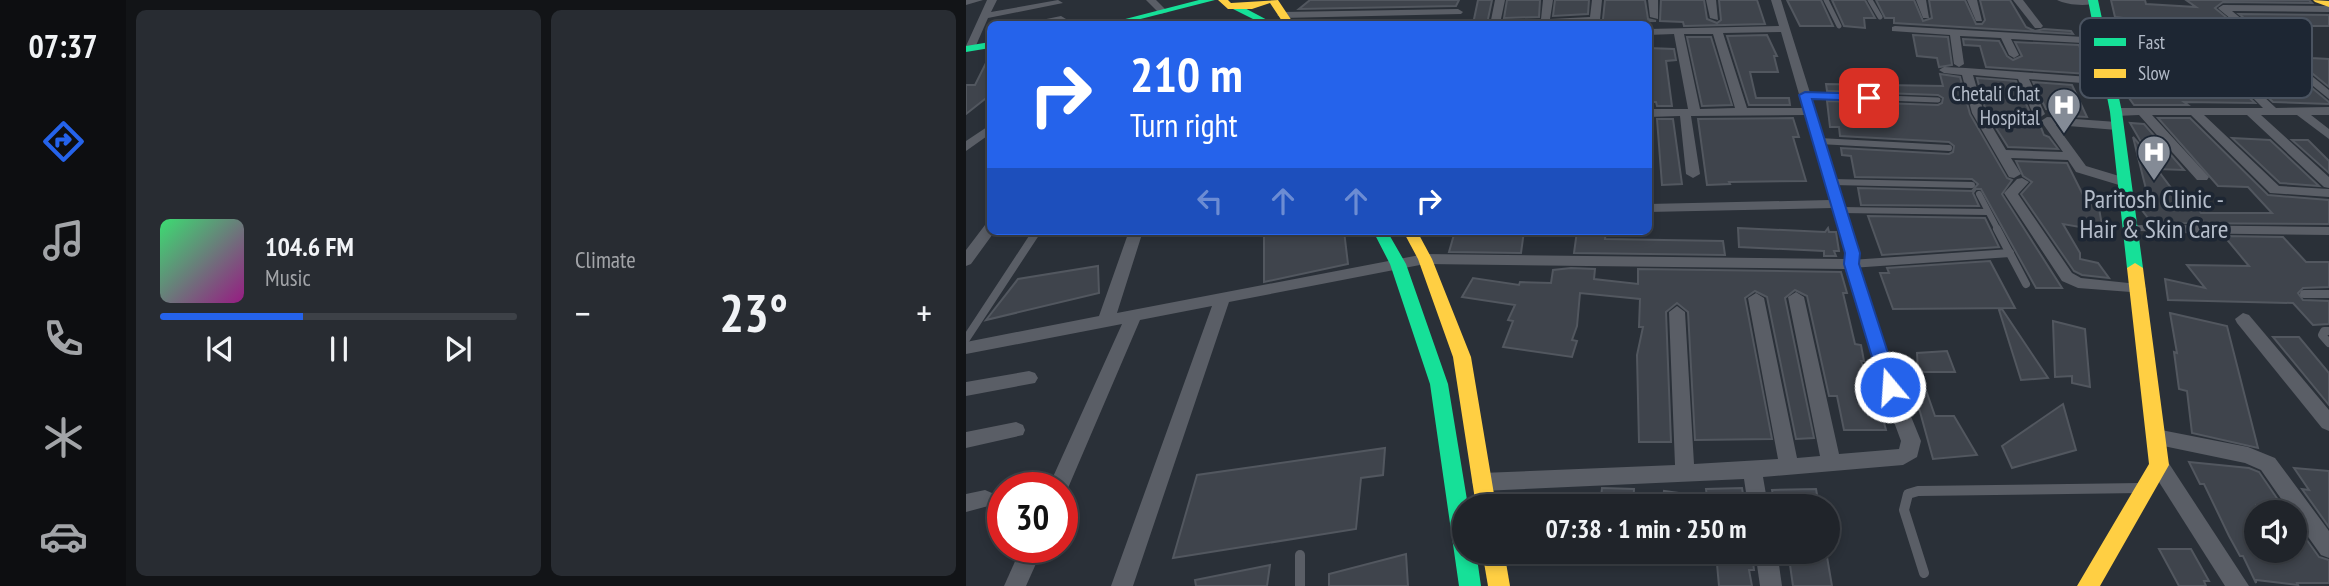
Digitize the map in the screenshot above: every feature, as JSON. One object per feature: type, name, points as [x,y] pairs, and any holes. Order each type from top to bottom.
[{"type":"street","points":[[966,2],[978,0]]},
{"type":"street","points":[[968,49],[992,0]]},
{"type":"street","points":[[1125,21],[1155,9],[1210,0]]},
{"type":"street","points":[[1155,9],[1228,4],[1252,6],[1271,0],[1280,21]]},
{"type":"street","points":[[1370,21],[1380,0]]},
{"type":"street","points":[[1496,21],[1500,0]]},
{"type":"street","points":[[1545,21],[1548,0]]},
{"type":"street","points":[[1578,21],[1595,20],[1597,0]]},
{"type":"street","points":[[1653,0],[1656,17]]},
{"type":"street","points":[[1711,0],[1715,18]]},
{"type":"street","points":[[1482,481],[1752,470],[1903,457],[1910,451],[1911,441],[1890,387],[1851,264],[1853,253],[1776,0]]},
{"type":"street","points":[[1921,0],[1926,16]]},
{"type":"street","points":[[1972,0],[1979,19]]},
{"type":"street","points":[[2018,0],[2038,26]]},
{"type":"street","points":[[2064,0],[2093,1]]},
{"type":"street","points":[[2213,0],[2235,18]]},
{"type":"street","points":[[2318,0],[2329,4]]},
{"type":"street","points":[[985,16],[1058,3]]},
{"type":"street","points":[[1228,4],[1280,21],[1374,12],[1458,12]]},
{"type":"street","points":[[2223,8],[2329,9]]},
{"type":"street","points":[[1047,21],[1061,19]]},
{"type":"street","points":[[1652,32],[1785,29]]},
{"type":"street","points":[[1895,29],[2080,42]]},
{"type":"street","points":[[977,32],[987,30]]},
{"type":"street","points":[[1717,31],[1742,112]]},
{"type":"street","points":[[1679,32],[1690,113],[1693,174]]},
{"type":"street","points":[[1955,33],[1978,113],[2018,178],[2011,193],[2067,277],[2078,284],[2138,289]]},
{"type":"street","points":[[2005,37],[2014,55]]},
{"type":"street","points":[[968,49],[987,46]]},
{"type":"street","points":[[1944,69],[1963,68],[2022,76],[2080,79]]},
{"type":"street","points":[[2022,76],[2039,114]]},
{"type":"street","points":[[2312,82],[2329,96]]},
{"type":"street","points":[[2112,98],[2160,465],[2238,586]]},
{"type":"street","points":[[2260,98],[2274,112]]},
{"type":"street","points":[[1652,113],[1742,112],[1807,103]]},
{"type":"street","points":[[2124,182],[2084,171],[2069,156],[2048,123],[2049,120],[2116,119],[2143,113],[2329,111]]},
{"type":"street","points":[[2301,112],[2329,135]]},
{"type":"street","points":[[2143,113],[2202,177]]},
{"type":"street","points":[[2195,113],[2275,190],[2329,193]]},
{"type":"street","points":[[2252,113],[2329,184]]},
{"type":"street","points":[[966,147],[987,131]]},
{"type":"street","points":[[2003,155],[2069,156]]},
{"type":"street","points":[[1652,208],[1839,207]]},
{"type":"street","points":[[966,261],[987,232]]},
{"type":"street","points":[[1106,321],[1135,235]]},
{"type":"street","points":[[1382,235],[1398,264],[1443,398],[1457,494]]},
{"type":"street","points":[[1412,235],[1462,357],[1484,494]]},
{"type":"street","points":[[966,348],[1424,259],[1851,264]]},
{"type":"street","points":[[1122,586],[1223,298]]},
{"type":"street","points":[[1756,298],[1789,466]]},
{"type":"street","points":[[1796,298],[1831,463]]},
{"type":"street","points":[[1677,312],[1685,472]]},
{"type":"street","points":[[1065,472],[1134,315]]},
{"type":"street","points":[[2243,318],[2329,423]]},
{"type":"street","points":[[966,389],[1029,378]]},
{"type":"street","points":[[966,440],[1016,429]]},
{"type":"street","points":[[2156,437],[2248,455],[2268,464],[2329,548]]},
{"type":"street","points":[[2088,586],[2160,465]]},
{"type":"street","points":[[1752,470],[1756,494]]},
{"type":"street","points":[[1015,586],[1025,563]]},
{"type":"street","points":[[1467,564],[1470,586]]},
{"type":"street","points":[[1495,564],[1499,586]]},
{"type":"street","points":[[1768,564],[1772,586]]},
{"type":"street","points":[[2101,564],[2112,586]]},
{"type":"lane","points":[[1826,0],[1839,26]]},
{"type":"lane","points":[[1870,0],[1881,17]]},
{"type":"lane","points":[[1807,103],[1938,100]]},
{"type":"lane","points":[[1819,141],[1949,148]]},
{"type":"lane","points":[[1832,182],[1972,185]]},
{"type":"lane","points":[[1979,194],[2026,284]]},
{"type":"lane","points":[[1839,207],[1988,212]]},
{"type":"lane","points":[[2130,228],[2329,231]]},
{"type":"lane","points":[[966,340],[1034,235]]},
{"type":"lane","points":[[1851,264],[2010,253]]},
{"type":"lane","points":[[2304,294],[2329,295]]},
{"type":"lane","points":[[2329,331],[2324,331],[2322,335],[2329,342]]},
{"type":"lane","points":[[1924,573],[1904,510],[1908,494],[1918,491],[2146,488]]},
{"type":"lane","points":[[1300,555],[1300,586]]},
{"type":"building","points":[[1310,0],[1459,0],[1456,6],[1299,9]]},
{"type":"building","points":[[1478,0],[1492,0],[1490,21],[1474,21]]},
{"type":"building","points":[[1507,0],[1540,0],[1539,17],[1504,18]]},
{"type":"building","points":[[1555,0],[1589,0],[1588,14],[1553,16]]},
{"type":"building","points":[[1605,0],[1645,0],[1648,19],[1656,21],[1604,21]]},
{"type":"building","points":[[1661,0],[1704,0],[1707,19],[1717,23],[1721,20],[1719,0],[1757,0],[1765,24],[1684,26],[1683,22],[1660,21]]},
{"type":"building","points":[[1787,0],[1821,0],[1833,26],[1800,26]]},
{"type":"building","points":[[1832,0],[1865,0],[1875,18],[1864,18],[1865,28],[1844,26]]},
{"type":"building","points":[[1876,0],[1914,0],[1923,21],[1932,18],[1929,0],[1965,0],[1976,24],[1982,24],[1985,20],[1980,0],[2010,0],[2026,27],[2035,31],[2071,31],[2073,34],[1894,23],[1894,18],[1885,18]]},
{"type":"building","points":[[2111,0],[2145,0],[2146,4],[2196,7],[2186,0],[2309,0],[2312,3],[2223,2],[2215,8],[2227,18],[2115,17]]},
{"type":"building","points":[[2239,14],[2329,15],[2329,26],[2312,26],[2312,18],[2244,18]]},
{"type":"building","points":[[1767,35],[1777,56],[1774,56],[1778,72],[1750,72],[1756,98],[1789,98],[1790,105],[1749,105],[1727,36]]},
{"type":"building","points":[[1913,35],[1948,37],[1952,65],[1939,67],[1937,58],[1917,56]]},
{"type":"building","points":[[1687,37],[1711,37],[1732,105],[1702,106]]},
{"type":"building","points":[[1963,39],[1999,41],[2007,56],[2013,60],[2022,56],[2015,42],[2079,45],[2080,73],[1986,67],[1980,46],[1964,45]]},
{"type":"building","points":[[1652,48],[1674,49],[1676,60],[1666,61],[1672,106],[1657,106],[1656,102],[1652,102]]},
{"type":"building","points":[[2312,58],[2329,59],[2329,87],[2312,73]]},
{"type":"building","points":[[987,61],[987,97],[966,114],[966,85],[975,85]]},
{"type":"building","points":[[1940,74],[1960,77],[1970,114],[2007,178],[2012,180],[2002,194],[2062,288],[2036,288],[1981,189],[1976,189],[1973,193],[1979,206],[1861,205],[1858,188],[1972,191],[1978,184],[1972,179],[1855,177],[1851,156],[1842,155],[1841,148],[1949,154],[1953,152],[1954,146],[1949,142],[1840,136],[1839,127],[1830,127],[1827,101],[1938,105],[1943,98],[1938,95],[1827,91],[1826,84],[1943,86]]},
{"type":"building","points":[[1977,78],[2016,81],[2031,115],[2038,120],[2044,135],[2049,137],[2058,149],[2008,147],[1986,112]]},
{"type":"building","points":[[2033,82],[2072,85],[2087,117],[2067,116],[2065,111],[2046,109]]},
{"type":"building","points":[[2312,88],[2329,104],[2273,102],[2269,98],[2312,98]]},
{"type":"building","points":[[2129,98],[2250,98],[2255,103],[2184,102],[2188,105],[2134,105]]},
{"type":"building","points":[[1793,118],[1799,137],[1793,137],[1806,181],[1729,182],[1730,184],[1707,185],[1698,119]]},
{"type":"building","points":[[2158,118],[2190,118],[2268,195],[2329,200],[2329,224],[2152,223],[2141,209],[2151,209],[2133,137],[2148,154],[2130,123],[2144,124],[2184,170],[2157,169],[2187,209],[2199,210],[2201,213],[2272,213],[2248,187],[2218,186]]},
{"type":"building","points":[[1657,119],[1673,119],[1682,184],[1662,185]]},
{"type":"building","points":[[2232,138],[2270,140],[2319,186],[2280,183]]},
{"type":"building","points":[[2292,140],[2308,140],[2329,161],[2329,173]]},
{"type":"building","points":[[2016,161],[2067,163],[2083,195],[2097,197],[2103,231],[2063,224],[2080,253],[2080,259],[2098,263],[2109,278],[2082,275],[2074,271],[2021,194],[2032,182],[2023,176]]},
{"type":"building","points":[[1868,216],[1985,218],[1999,247],[1882,255]]},
{"type":"building","points":[[1738,228],[1825,232],[1828,228],[1829,232],[1836,232],[1839,251],[1834,251],[1836,256],[1824,256],[1824,251],[1739,247]]},
{"type":"building","points":[[1264,235],[1344,235],[1348,264],[1264,282]]},
{"type":"building","points":[[1454,235],[1523,235],[1521,253],[1449,252]]},
{"type":"building","points":[[1576,235],[1606,235],[1605,239],[1723,241],[1725,255],[1574,253]]},
{"type":"building","points":[[2224,236],[2283,237],[2306,262],[2329,262],[2329,287],[2303,288],[2298,293],[2303,300],[2329,301],[2329,324],[2313,325],[2293,303],[2168,300],[2165,279],[2205,288],[2187,265],[2249,266]]},
{"type":"building","points":[[1990,261],[2015,308],[1893,309],[1880,273],[1889,273],[1887,268]]},
{"type":"building","points":[[1098,266],[1099,293],[986,320],[1018,279]]},
{"type":"building","points":[[1595,269],[1594,279],[1638,284],[1638,269],[1841,272],[1855,344],[1861,345],[1864,361],[1861,361],[1879,404],[1886,430],[1844,430],[1837,396],[1829,396],[1807,296],[1795,290],[1785,298],[1814,438],[1796,439],[1767,297],[1755,291],[1745,298],[1772,439],[1695,440],[1688,312],[1677,303],[1666,312],[1671,442],[1639,442],[1637,355],[1643,327],[1639,327],[1640,299],[1580,293],[1577,326],[1572,340],[1577,341],[1572,357],[1503,347],[1513,321],[1508,320],[1515,305],[1462,297],[1473,278],[1519,285],[1520,282],[1551,283],[1553,270]]},
{"type":"building","points":[[2002,309],[2048,378],[2021,380],[1999,310]]},
{"type":"building","points":[[2170,313],[2227,326],[2258,448],[2192,433],[2187,391],[2179,389],[2174,352],[2177,353]]},
{"type":"building","points":[[2053,321],[2085,329],[2090,387],[2072,383],[2072,376],[2055,377]]},
{"type":"building","points":[[2273,337],[2299,337],[2329,373],[2329,405]]},
{"type":"building","points":[[1947,351],[1955,372],[1918,372],[1917,353]]},
{"type":"building","points":[[1921,376],[1935,416],[1954,416],[1977,455],[1933,459],[1911,379]]},
{"type":"building","points":[[2063,404],[2076,450],[2012,468],[2002,446]]},
{"type":"building","points":[[1385,448],[1383,475],[1361,478],[1356,529],[1173,558],[1197,475]]},
{"type":"building","points":[[2189,462],[2249,468],[2259,472],[2278,500],[2244,500],[2244,558],[2240,556],[2229,536],[2204,484],[2200,484]]},
{"type":"building","points":[[2294,468],[2329,471],[2329,527],[2302,489],[2309,490]]},
{"type":"building","points":[[1602,488],[1634,489],[1634,494],[1601,494]]},
{"type":"building","points":[[1742,488],[1743,494],[1707,494],[1706,489]]},
{"type":"building","points":[[1816,489],[1817,494],[1773,494],[1772,490]]},
{"type":"building","points":[[1664,491],[1686,494],[1664,494]]},
{"type":"building","points":[[2307,540],[2319,557],[2329,560],[2329,583],[2297,583],[2298,585],[2256,580],[2256,583],[2246,563],[2307,563]]},
{"type":"building","points":[[2159,549],[2191,549],[2209,581],[2204,581],[2206,586],[2179,586]]},
{"type":"building","points":[[1406,554],[1408,586],[1329,586],[1329,574]]},
{"type":"building","points":[[1717,564],[1753,564],[1754,570],[1749,570],[1752,586],[1719,586]]},
{"type":"building","points":[[1790,564],[1828,564],[1832,586],[1793,586]]},
{"type":"building","points":[[1270,565],[1267,586],[1196,586],[1195,580]]},
{"type":"traffic: fast","points":[[1123,21],[1210,0]]},
{"type":"traffic: fast","points":[[2093,0],[2097,18]]},
{"type":"traffic: fast","points":[[1236,7],[1264,21]]},
{"type":"traffic: fast","points":[[966,49],[987,46]]},
{"type":"traffic: fast","points":[[2113,98],[2135,268]]},
{"type":"traffic: fast","points":[[1382,235],[1398,264],[1439,384],[1456,494]]},
{"type":"traffic: fast","points":[[1467,564],[1470,586]]},
{"type":"traffic: slow","points":[[1223,0],[1228,6],[1252,6],[1269,0]]},
{"type":"traffic: slow","points":[[1273,0],[1287,21]]},
{"type":"traffic: slow","points":[[2318,0],[2329,4]]},
{"type":"traffic: slow","points":[[1412,235],[1425,259],[1462,357],[1484,494]]},
{"type":"traffic: slow","points":[[2088,586],[2159,465],[2135,268]]},
{"type":"traffic: slow","points":[[1495,564],[1499,586]]},
{"type":"place","name":"Chetali Chat Hospital","points":[[2064,135]]},
{"type":"place","name":"Paritosh Clinic - Hair & Skin Care","points":[[2154,182]]},
{"type":"route","points":[[1869,98],[1805,95],[1853,253],[1851,264],[1890,387]]}]
